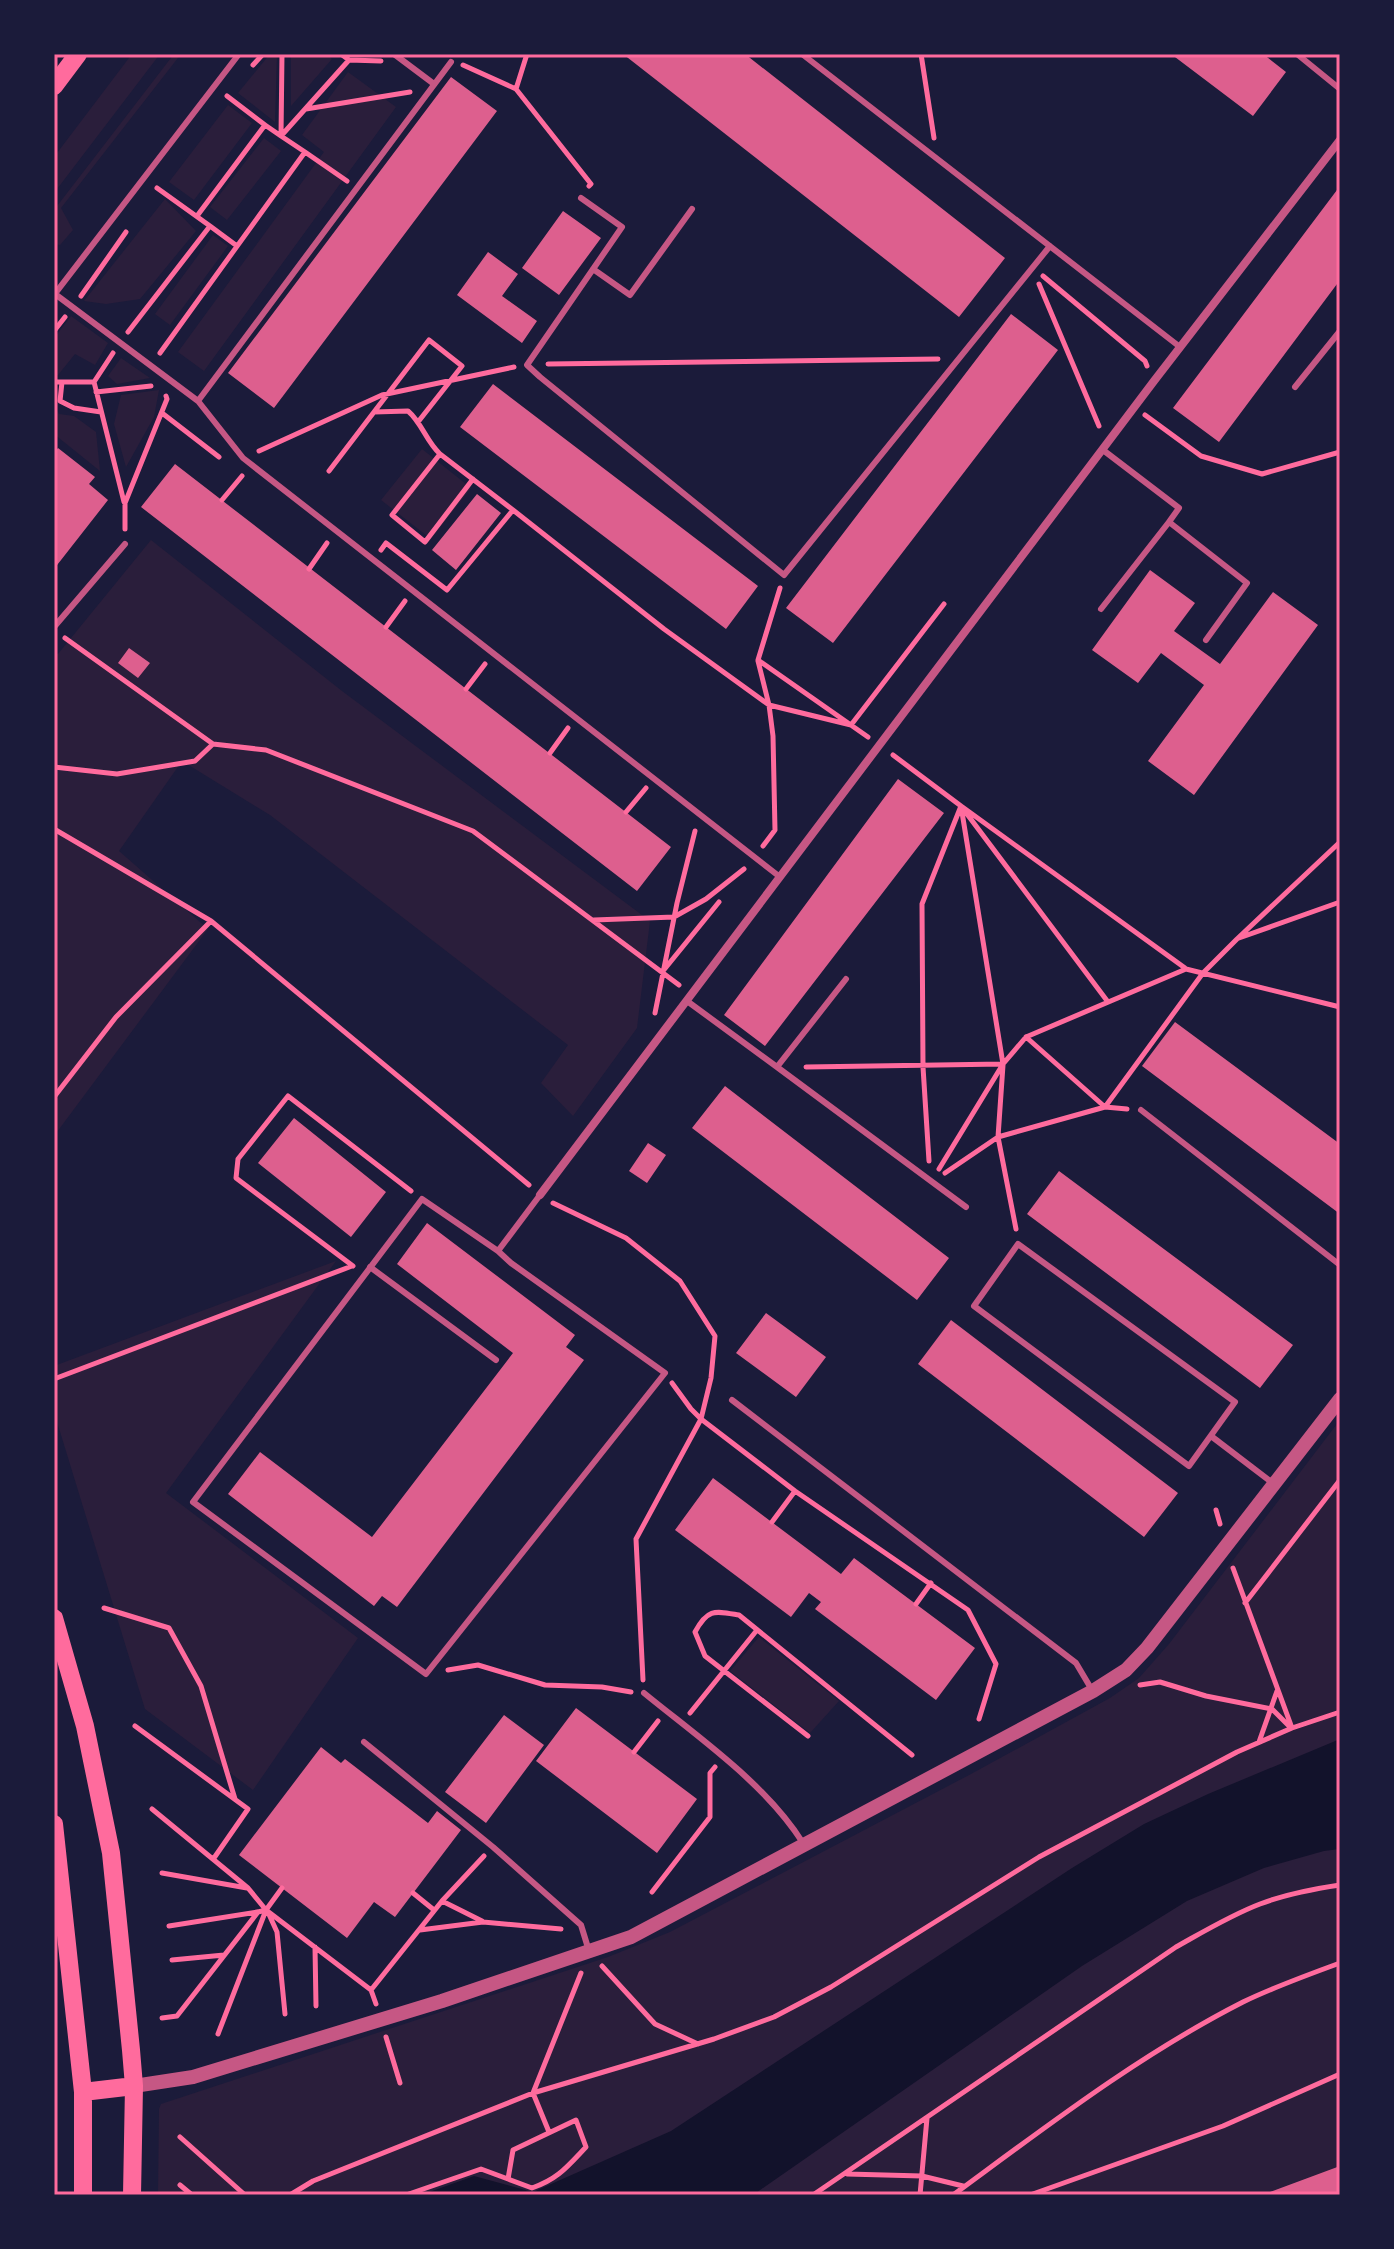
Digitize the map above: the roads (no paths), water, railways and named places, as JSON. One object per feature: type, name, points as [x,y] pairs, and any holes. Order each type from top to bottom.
[{"type":"main road","points":[[54,86],[78,54]]},
{"type":"main road","points":[[54,1618],[85,1726],[111,1853],[134,2086],[132,2195]]},
{"type":"main road","points":[[54,1824],[83,2092],[83,2195]]},
{"type":"main road","points":[[83,2092],[134,2086]]},
{"type":"street","points":[[540,1195],[1154,381],[1340,140]]},
{"type":"street","points":[[134,2086],[193,2077],[442,2001],[631,1937],[1093,1691],[1126,1670],[1147,1648],[1340,1399]]},
{"type":"lane","points":[[239,54],[54,294],[198,401],[243,458],[780,877]]},
{"type":"lane","points":[[394,54],[433,86]]},
{"type":"lane","points":[[802,54],[1180,347]]},
{"type":"lane","points":[[1297,54],[1340,89]]},
{"type":"lane","points":[[198,401],[451,62]]},
{"type":"lane","points":[[581,198],[622,227],[527,365],[784,575],[1050,246]]},
{"type":"lane","points":[[593,269],[630,295],[692,209]]},
{"type":"lane","points":[[1295,387],[1340,331]]},
{"type":"lane","points":[[1101,609],[1179,508],[1104,447]]},
{"type":"lane","points":[[1169,522],[1247,583],[1206,640]]},
{"type":"lane","points":[[54,629],[125,544]]},
{"type":"lane","points":[[777,1067],[846,979]]},
{"type":"lane","points":[[689,998],[930,1183],[966,1207]]},
{"type":"lane","points":[[1141,1110],[1340,1265]]},
{"type":"lane","points":[[498,1251],[540,1195]]},
{"type":"lane","points":[[422,1199],[498,1251],[665,1373],[426,1674],[193,1502],[422,1199]]},
{"type":"lane","points":[[1018,1244],[1235,1402],[1211,1436],[1189,1466],[974,1306],[1018,1244]]},
{"type":"lane","points":[[370,1267],[496,1360]]},
{"type":"lane","points":[[732,1400],[1076,1663],[1093,1691]]},
{"type":"lane","points":[[1211,1436],[1274,1484]]},
{"type":"lane","points":[[644,1693],[724,1758],[789,1820],[805,1845]]},
{"type":"lane","points":[[364,1742],[493,1847],[581,1925],[589,1951]]}]
